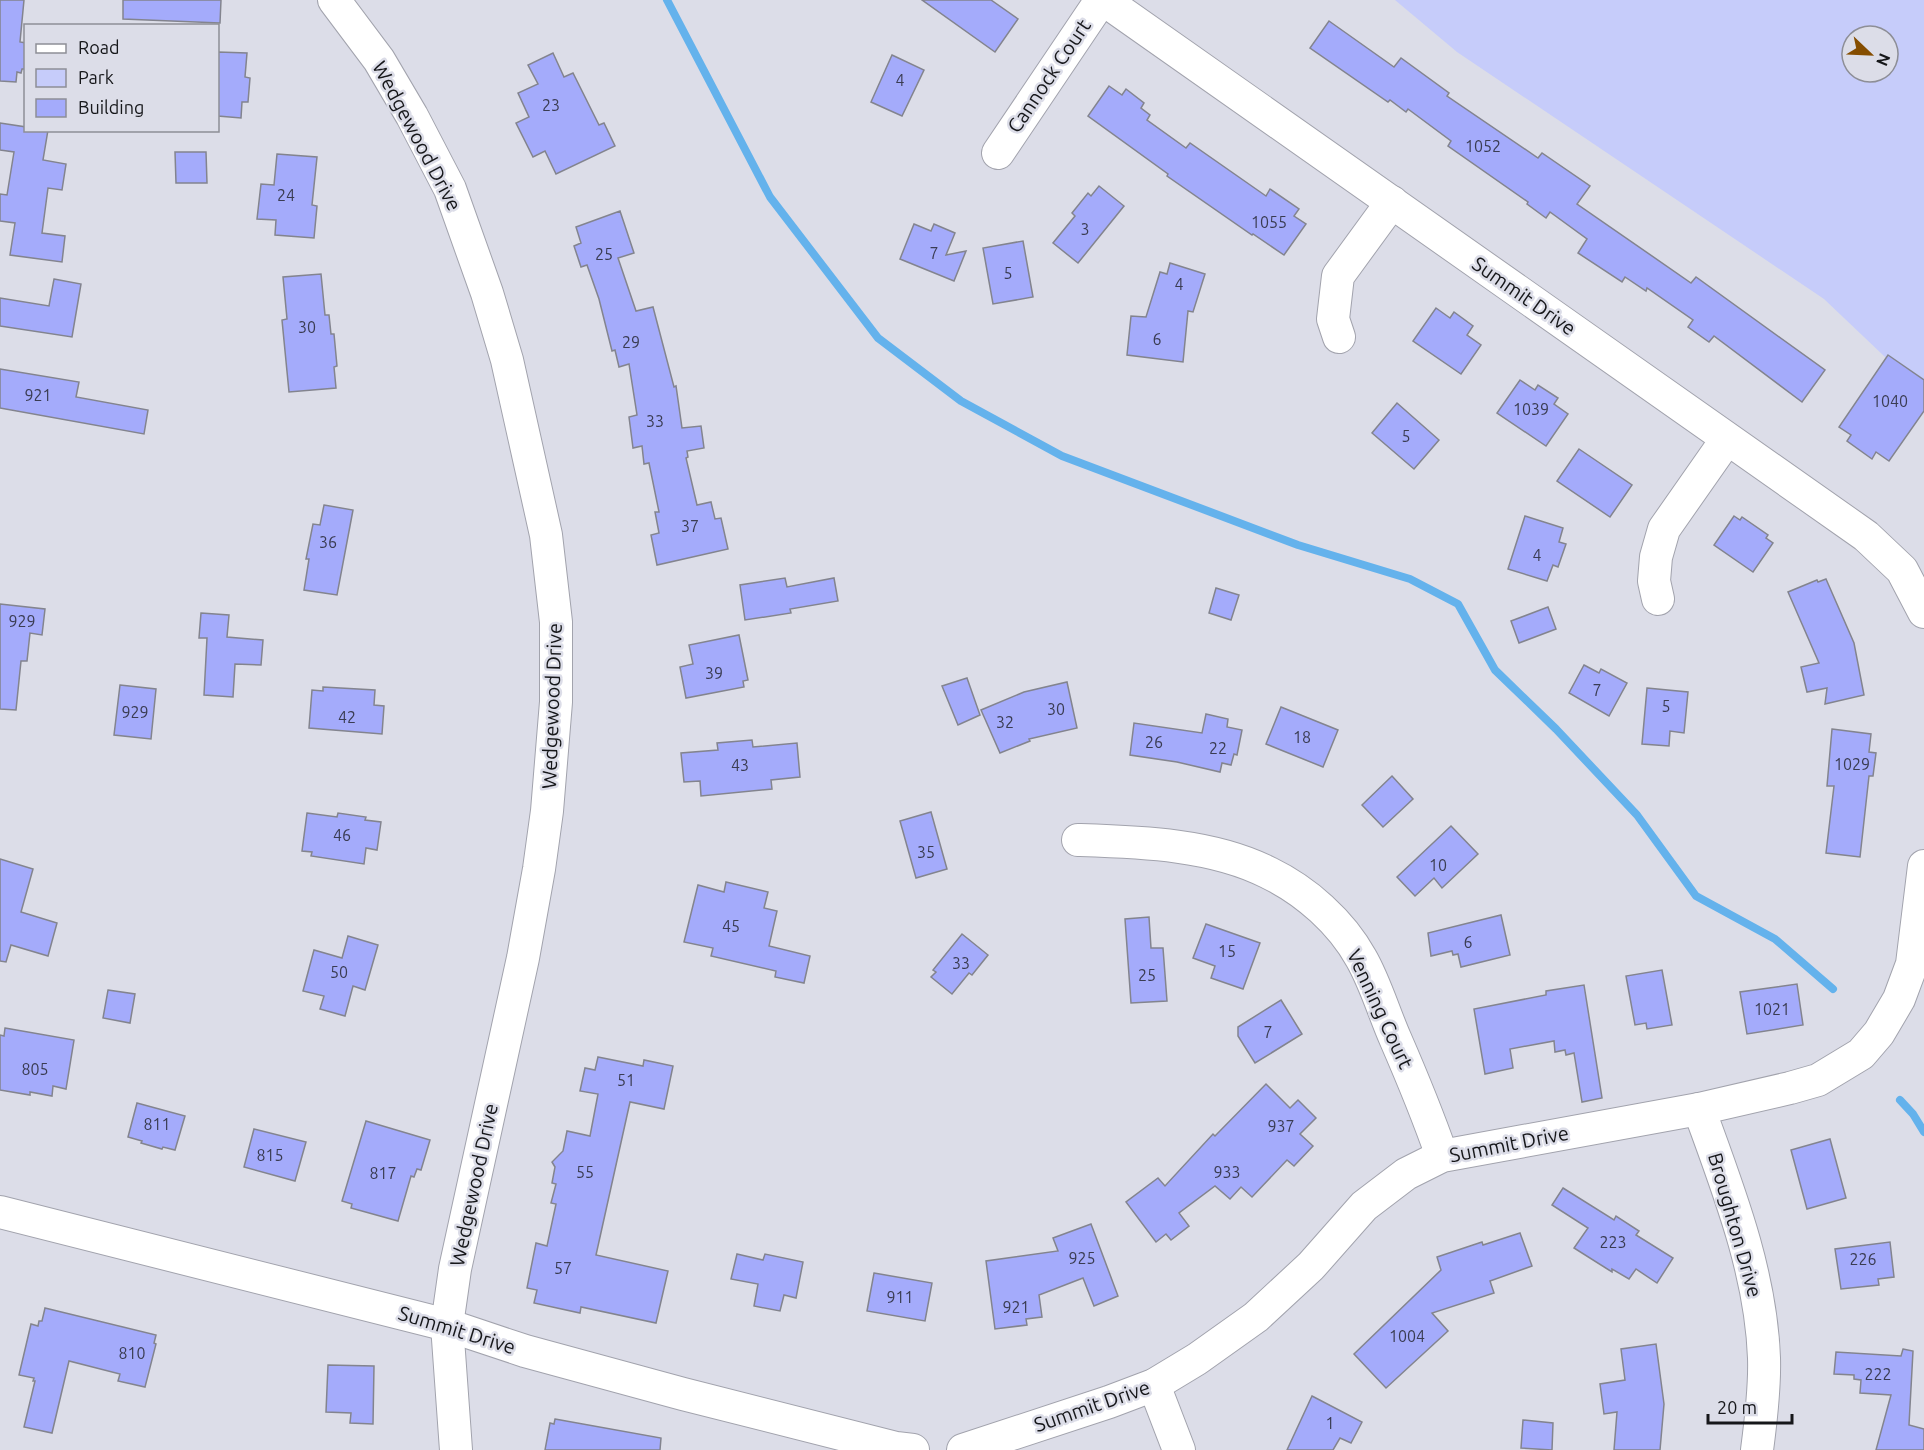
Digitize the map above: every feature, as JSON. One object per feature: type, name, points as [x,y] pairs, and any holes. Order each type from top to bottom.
[{"type":"street","name":"Wedgewood Drive","points":[[334,0],[379,60],[412,116],[450,189],[488,293],[507,360],[546,535],[556,622],[556,702],[548,811],[515,993],[455,1269],[447,1325],[456,1450]]},
{"type":"street","name":"Summit Drive","points":[[1102,0],[1866,536],[1902,570],[1924,612]]},
{"type":"street","name":"Cannock Court","points":[[998,153],[1102,0]]},
{"type":"street","points":[[1339,337],[1333,319],[1338,276],[1392,202]]},
{"type":"street","points":[[1658,599],[1654,582],[1656,557],[1664,529],[1727,439]]},
{"type":"street","name":"Venning Court","points":[[1078,840],[1152,843],[1191,848],[1233,859],[1269,872],[1319,906],[1337,924],[1361,958],[1424,1106],[1442,1156]]},
{"type":"street","name":"Summit Drive","points":[[963,1450],[1154,1385],[1197,1359],[1256,1317],[1311,1266],[1364,1206],[1406,1174],[1442,1156],[1699,1109],[1790,1088],[1818,1080],[1861,1054],[1879,1033],[1899,999],[1912,964],[1924,866]]},
{"type":"street","name":"Broughton Drive","points":[[1699,1109],[1750,1262],[1760,1311],[1764,1359],[1757,1450]]},
{"type":"street","name":"Summit Drive","points":[[0,1212],[447,1325],[525,1351],[683,1394],[896,1448],[913,1450]]},
{"type":"street","points":[[1154,1385],[1179,1450]]},
{"type":"green space","points":[[1395,0],[1924,0],[1924,394],[1824,299],[1457,52]]},
{"type":"building","points":[[0,0],[24,0],[20,42],[24,43],[24,69],[21,73],[17,72],[16,82],[0,81]]},
{"type":"building","points":[[123,0],[221,0],[220,23],[123,19]]},
{"type":"building","points":[[922,0],[991,0],[1018,19],[995,52]]},
{"type":"building","points":[[1329,21],[1394,67],[1401,58],[1449,93],[1447,96],[1538,158],[1542,153],[1590,186],[1577,204],[1691,283],[1696,277],[1825,370],[1802,402],[1714,336],[1709,342],[1688,327],[1693,320],[1647,288],[1646,291],[1625,277],[1622,282],[1578,253],[1587,239],[1550,212],[1546,218],[1527,204],[1528,202],[1448,146],[1451,141],[1408,109],[1406,112],[1390,100],[1388,102],[1310,48]]},
{"type":"building","points":[[219,52],[247,53],[245,77],[250,78],[248,102],[242,102],[241,118],[219,116]]},
{"type":"building","points":[[553,53],[564,77],[573,73],[599,125],[604,123],[615,146],[556,174],[545,151],[533,157],[516,123],[529,117],[518,93],[538,84],[528,65]]},
{"type":"building","points":[[892,55],[924,70],[902,116],[871,102]]},
{"type":"building","points":[[1109,86],[1122,95],[1126,89],[1144,103],[1141,108],[1150,115],[1147,120],[1186,148],[1190,143],[1266,196],[1270,189],[1299,209],[1294,216],[1306,224],[1284,255],[1167,176],[1168,174],[1088,116]]},
{"type":"building","points":[[0,123],[24,127],[24,132],[48,132],[43,160],[66,164],[62,190],[48,188],[42,233],[65,236],[62,262],[10,255],[15,223],[0,221],[0,194],[7,195],[14,152],[0,150]]},
{"type":"building","points":[[175,152],[206,152],[207,183],[176,183]]},
{"type":"building","points":[[277,154],[317,157],[312,205],[317,206],[314,238],[275,235],[276,220],[257,219],[261,184],[274,185]]},
{"type":"building","points":[[1099,186],[1124,206],[1078,263],[1053,243],[1075,216],[1072,213],[1088,193],[1091,196]]},
{"type":"building","points":[[620,211],[634,253],[618,258],[636,311],[653,307],[674,387],[676,386],[682,428],[701,426],[704,448],[687,451],[688,457],[686,458],[697,505],[711,502],[715,519],[721,518],[728,549],[657,565],[651,535],[659,533],[655,512],[659,512],[649,463],[644,464],[642,446],[633,448],[629,417],[637,415],[629,364],[619,367],[615,350],[612,351],[599,299],[587,265],[581,267],[574,246],[581,243],[576,227]]},
{"type":"building","points":[[914,224],[931,231],[934,224],[955,233],[946,255],[966,251],[954,281],[900,259]]},
{"type":"building","points":[[1023,241],[1033,297],[993,304],[983,248]]},
{"type":"building","points":[[1170,263],[1205,274],[1193,312],[1188,311],[1183,362],[1127,355],[1131,316],[1146,317],[1160,272],[1167,274]]},
{"type":"building","points":[[321,274],[325,315],[329,315],[331,334],[334,334],[337,366],[334,367],[336,388],[289,392],[282,320],[287,319],[283,277]]},
{"type":"building","points":[[54,279],[81,284],[72,337],[0,326],[0,298],[49,306]]},
{"type":"building","points":[[1436,308],[1450,318],[1454,312],[1473,326],[1467,335],[1481,345],[1461,374],[1413,341]]},
{"type":"building","points":[[1888,355],[1924,380],[1924,411],[1889,461],[1876,452],[1872,459],[1847,441],[1851,435],[1839,427]]},
{"type":"building","points":[[0,369],[79,382],[76,397],[148,410],[144,434],[0,408]]},
{"type":"building","points":[[1520,380],[1535,390],[1538,385],[1558,398],[1554,404],[1568,414],[1546,446],[1497,413]]},
{"type":"building","points":[[1397,403],[1439,440],[1414,469],[1372,433]]},
{"type":"building","points":[[1579,449],[1632,485],[1610,517],[1557,481]]},
{"type":"building","points":[[324,505],[353,510],[337,595],[304,590],[309,559],[306,559],[313,524],[320,525]]},
{"type":"building","points":[[1525,516],[1563,528],[1559,542],[1566,544],[1558,567],[1553,565],[1547,581],[1508,569]]},
{"type":"building","points":[[1734,516],[1740,520],[1742,517],[1768,535],[1766,538],[1773,543],[1753,572],[1714,545]]},
{"type":"building","points":[[785,578],[787,587],[834,578],[838,601],[790,609],[791,613],[745,620],[740,585]]},
{"type":"building","points":[[1826,579],[1854,643],[1864,695],[1825,704],[1827,688],[1807,692],[1801,667],[1819,663],[1788,592],[1817,580],[1818,582]]},
{"type":"building","points":[[1216,588],[1239,595],[1231,620],[1209,613]]},
{"type":"building","points":[[0,604],[45,609],[42,635],[30,633],[27,661],[21,661],[16,710],[0,709]]},
{"type":"building","points":[[1548,607],[1556,629],[1519,643],[1511,621]]},
{"type":"building","points":[[201,613],[229,615],[227,637],[263,640],[261,665],[235,664],[233,697],[204,695],[207,638],[199,638]]},
{"type":"building","points":[[739,635],[748,680],[743,681],[744,687],[686,698],[680,667],[693,664],[689,645]]},
{"type":"building","points":[[1584,665],[1599,673],[1601,669],[1627,683],[1609,716],[1569,693]]},
{"type":"building","points":[[967,678],[980,715],[958,725],[942,686]]},
{"type":"building","points":[[1067,682],[1077,728],[1029,739],[1030,741],[1000,753],[981,710],[1024,692]]},
{"type":"building","points":[[120,685],[156,689],[151,739],[114,735]]},
{"type":"building","points":[[323,687],[375,690],[374,705],[384,706],[382,734],[309,728],[312,690],[323,691]]},
{"type":"building","points":[[1647,688],[1688,692],[1684,733],[1670,731],[1669,746],[1642,744]]},
{"type":"building","points":[[1281,707],[1338,730],[1323,767],[1266,744]]},
{"type":"building","points":[[1206,714],[1228,719],[1227,727],[1242,730],[1237,755],[1234,754],[1231,765],[1222,763],[1220,772],[1177,762],[1130,755],[1134,723],[1202,733]]},
{"type":"building","points":[[1832,729],[1871,734],[1869,752],[1876,753],[1873,776],[1869,776],[1860,857],[1826,853],[1834,786],[1827,786]]},
{"type":"building","points":[[752,740],[753,747],[797,743],[800,777],[771,780],[772,789],[701,796],[700,781],[684,782],[681,753],[718,750],[717,743]]},
{"type":"building","points":[[1392,776],[1413,799],[1383,827],[1362,805]]},
{"type":"building","points":[[931,812],[947,869],[916,878],[900,821]]},
{"type":"building","points":[[307,813],[337,817],[338,813],[366,817],[365,820],[381,822],[377,850],[366,848],[364,864],[311,856],[312,852],[302,851]]},
{"type":"building","points":[[1451,826],[1478,854],[1442,888],[1434,878],[1415,896],[1397,877]]},
{"type":"building","points":[[0,859],[33,869],[21,912],[57,923],[48,956],[11,945],[6,962],[0,961]]},
{"type":"building","points":[[726,882],[768,892],[764,908],[777,911],[769,946],[810,956],[804,983],[775,977],[776,971],[711,956],[713,948],[684,942],[698,885],[724,892]]},
{"type":"building","points":[[1501,915],[1510,955],[1461,967],[1458,954],[1453,955],[1452,951],[1431,956],[1428,933]]},
{"type":"building","points":[[1149,917],[1151,948],[1163,948],[1167,1001],[1131,1003],[1125,919]]},
{"type":"building","points":[[1206,924],[1260,943],[1243,989],[1211,978],[1215,966],[1193,958]]},
{"type":"building","points":[[962,934],[988,955],[972,975],[969,973],[952,994],[931,977],[936,972],[933,970]]},
{"type":"building","points":[[348,936],[378,945],[365,990],[353,986],[345,1016],[320,1009],[324,996],[303,991],[314,950],[342,958]]},
{"type":"building","points":[[1662,970],[1672,1025],[1647,1029],[1646,1023],[1635,1025],[1626,976]]},
{"type":"building","points":[[1797,984],[1803,1025],[1747,1034],[1740,992]]},
{"type":"building","points":[[1584,985],[1602,1098],[1582,1102],[1574,1053],[1566,1055],[1565,1050],[1555,1052],[1554,1041],[1510,1049],[1513,1068],[1485,1074],[1474,1009],[1546,995],[1546,991]]},
{"type":"building","points":[[108,990],[135,994],[130,1023],[103,1018]]},
{"type":"building","points":[[1281,1000],[1302,1034],[1255,1063],[1238,1036],[1238,1027]]},
{"type":"building","points":[[5,1028],[74,1040],[66,1089],[53,1086],[52,1096],[0,1090],[0,1035],[4,1036]]},
{"type":"building","points":[[598,1057],[643,1066],[644,1060],[673,1066],[664,1109],[630,1102],[596,1255],[668,1271],[656,1323],[581,1307],[580,1313],[534,1303],[537,1290],[527,1288],[536,1243],[547,1246],[556,1204],[551,1203],[556,1184],[552,1183],[555,1167],[552,1162],[563,1151],[567,1131],[590,1136],[598,1094],[580,1091],[585,1068],[595,1070]]},
{"type":"building","points":[[1266,1084],[1290,1108],[1298,1100],[1316,1118],[1300,1134],[1313,1146],[1294,1166],[1287,1160],[1252,1197],[1241,1187],[1230,1199],[1215,1186],[1179,1213],[1189,1226],[1171,1240],[1166,1234],[1156,1242],[1126,1202],[1158,1178],[1165,1186],[1213,1134],[1215,1136]]},
{"type":"building","points":[[137,1103],[185,1116],[175,1150],[163,1147],[162,1149],[128,1137]]},
{"type":"building","points":[[366,1121],[430,1140],[421,1170],[417,1169],[414,1177],[411,1176],[398,1221],[351,1208],[352,1204],[342,1201]]},
{"type":"building","points":[[254,1129],[306,1142],[295,1181],[244,1167]]},
{"type":"building","points":[[1830,1139],[1846,1198],[1807,1209],[1791,1150]]},
{"type":"building","points":[[1563,1188],[1614,1220],[1616,1216],[1639,1231],[1636,1235],[1673,1258],[1657,1283],[1636,1269],[1629,1279],[1612,1269],[1612,1272],[1574,1248],[1588,1228],[1552,1205]]},
{"type":"building","points":[[1091,1224],[1118,1296],[1094,1306],[1083,1278],[1039,1295],[1042,1317],[1026,1319],[1027,1325],[995,1329],[986,1261],[1058,1251],[1053,1238]]},
{"type":"building","points":[[1520,1233],[1532,1266],[1490,1281],[1494,1293],[1432,1313],[1448,1331],[1386,1388],[1354,1354],[1441,1270],[1437,1257],[1482,1242],[1483,1245]]},
{"type":"building","points":[[1890,1242],[1894,1277],[1878,1279],[1879,1285],[1841,1289],[1835,1249]]},
{"type":"building","points":[[737,1254],[763,1260],[765,1254],[803,1262],[796,1298],[784,1295],[780,1311],[754,1306],[758,1284],[731,1279]]},
{"type":"building","points":[[874,1273],[932,1283],[925,1321],[867,1311]]},
{"type":"building","points":[[45,1308],[156,1335],[154,1343],[156,1344],[145,1387],[118,1381],[120,1374],[69,1361],[52,1433],[24,1427],[35,1381],[33,1381],[34,1378],[19,1375],[31,1324],[38,1326],[39,1321],[42,1321]]},
{"type":"building","points":[[1656,1344],[1664,1404],[1660,1450],[1614,1450],[1617,1412],[1604,1414],[1600,1384],[1625,1380],[1621,1349]]},
{"type":"building","points":[[1903,1349],[1913,1351],[1909,1425],[1924,1429],[1924,1450],[1876,1450],[1891,1395],[1860,1393],[1861,1380],[1854,1379],[1854,1375],[1834,1374],[1836,1352],[1901,1356]]},
{"type":"building","points":[[328,1365],[374,1366],[373,1424],[350,1423],[351,1413],[326,1412]]},
{"type":"building","points":[[1312,1396],[1362,1422],[1351,1443],[1340,1438],[1333,1450],[1287,1450]]},
{"type":"building","points":[[555,1419],[661,1438],[660,1450],[545,1450],[550,1423],[554,1424]]},
{"type":"building","points":[[1523,1420],[1553,1423],[1552,1450],[1521,1448]]},
{"type":"waterway","points":[[667,0],[770,197],[878,338],[961,401],[1062,456],[1298,545],[1410,579],[1458,604],[1495,670],[1556,729],[1637,815],[1696,896],[1775,939],[1833,989]]},
{"type":"waterway","points":[[1900,1100],[1913,1114],[1924,1132]]}]
